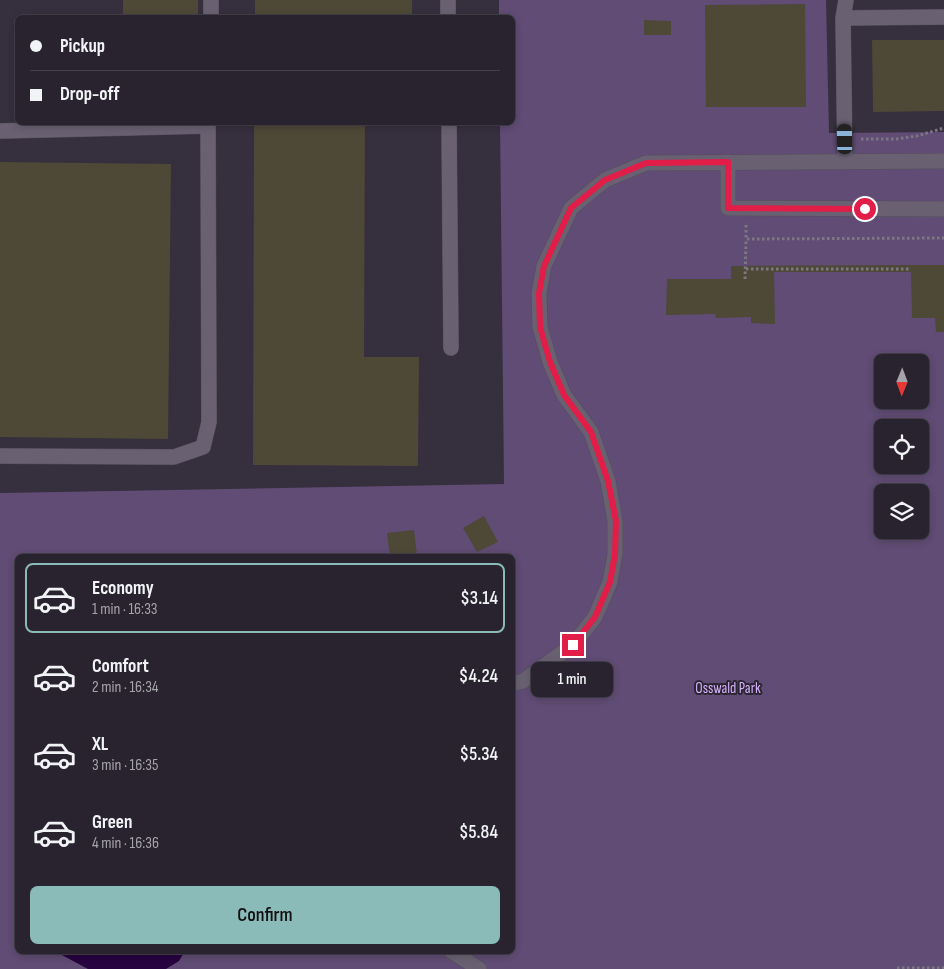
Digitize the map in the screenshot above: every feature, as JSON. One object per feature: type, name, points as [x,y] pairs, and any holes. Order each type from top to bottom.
[{"type":"lane","points":[[211,0],[211,15]]},
{"type":"lane","points":[[448,0],[448,15]]},
{"type":"lane","points":[[845,162],[843,18],[846,0]]},
{"type":"lane","points":[[843,18],[944,17]]},
{"type":"lane","points":[[0,131],[178,125]]},
{"type":"lane","points":[[0,456],[174,457],[204,446],[209,422],[208,125]]},
{"type":"lane","points":[[449,125],[450,348]]},
{"type":"lane","points":[[515,683],[523,681],[573,645],[595,617],[610,582],[615,554],[616,521],[608,481],[591,432],[564,395],[550,362],[540,327],[539,293],[544,266],[571,208],[605,180],[646,163],[944,161]]},
{"type":"lane","points":[[728,162],[728,208],[944,209]]},
{"type":"lane","points":[[456,954],[480,969]]},
{"type":"path","points":[[845,139],[896,139],[917,136],[944,128]]},
{"type":"path","points":[[745,279],[747,208]]},
{"type":"path","points":[[746,239],[944,238]]},
{"type":"path","points":[[746,269],[912,269]]},
{"type":"path","points":[[897,968],[944,968]]},
{"type":"green space","name":"Osswald Park","points":[[499,0],[826,0],[829,133],[944,132],[944,969],[0,969],[0,493],[504,484],[500,125],[515,125],[515,15],[499,15]]},
{"type":"shaded area","points":[[60,954],[183,954],[179,961],[166,969],[88,969]]},
{"type":"building","points":[[123,0],[198,0],[198,15],[123,15]]},
{"type":"building","points":[[255,0],[412,0],[412,15],[255,15]]},
{"type":"building","points":[[805,4],[806,107],[706,107],[705,5]]},
{"type":"building","points":[[644,20],[671,21],[671,35],[644,35]]},
{"type":"building","points":[[872,40],[944,40],[944,111],[873,112]]},
{"type":"building","points":[[254,125],[365,125],[364,357],[419,357],[418,466],[253,465]]},
{"type":"building","points":[[0,162],[171,164],[168,439],[0,437]]},
{"type":"building","points":[[944,265],[944,332],[936,332],[935,318],[912,318],[911,272],[774,272],[775,324],[751,323],[751,317],[716,318],[715,314],[666,315],[667,279],[731,279],[731,266]]},
{"type":"building","points":[[484,516],[498,542],[477,552],[463,528]]},
{"type":"building","points":[[414,530],[417,554],[390,554],[387,533]]},
{"type":"route","points":[[573,645],[595,617],[610,582],[615,554],[616,521],[608,481],[591,432],[564,395],[550,362],[540,327],[539,293],[544,266],[571,208],[605,180],[646,163],[728,162],[728,208],[865,209]]}]
